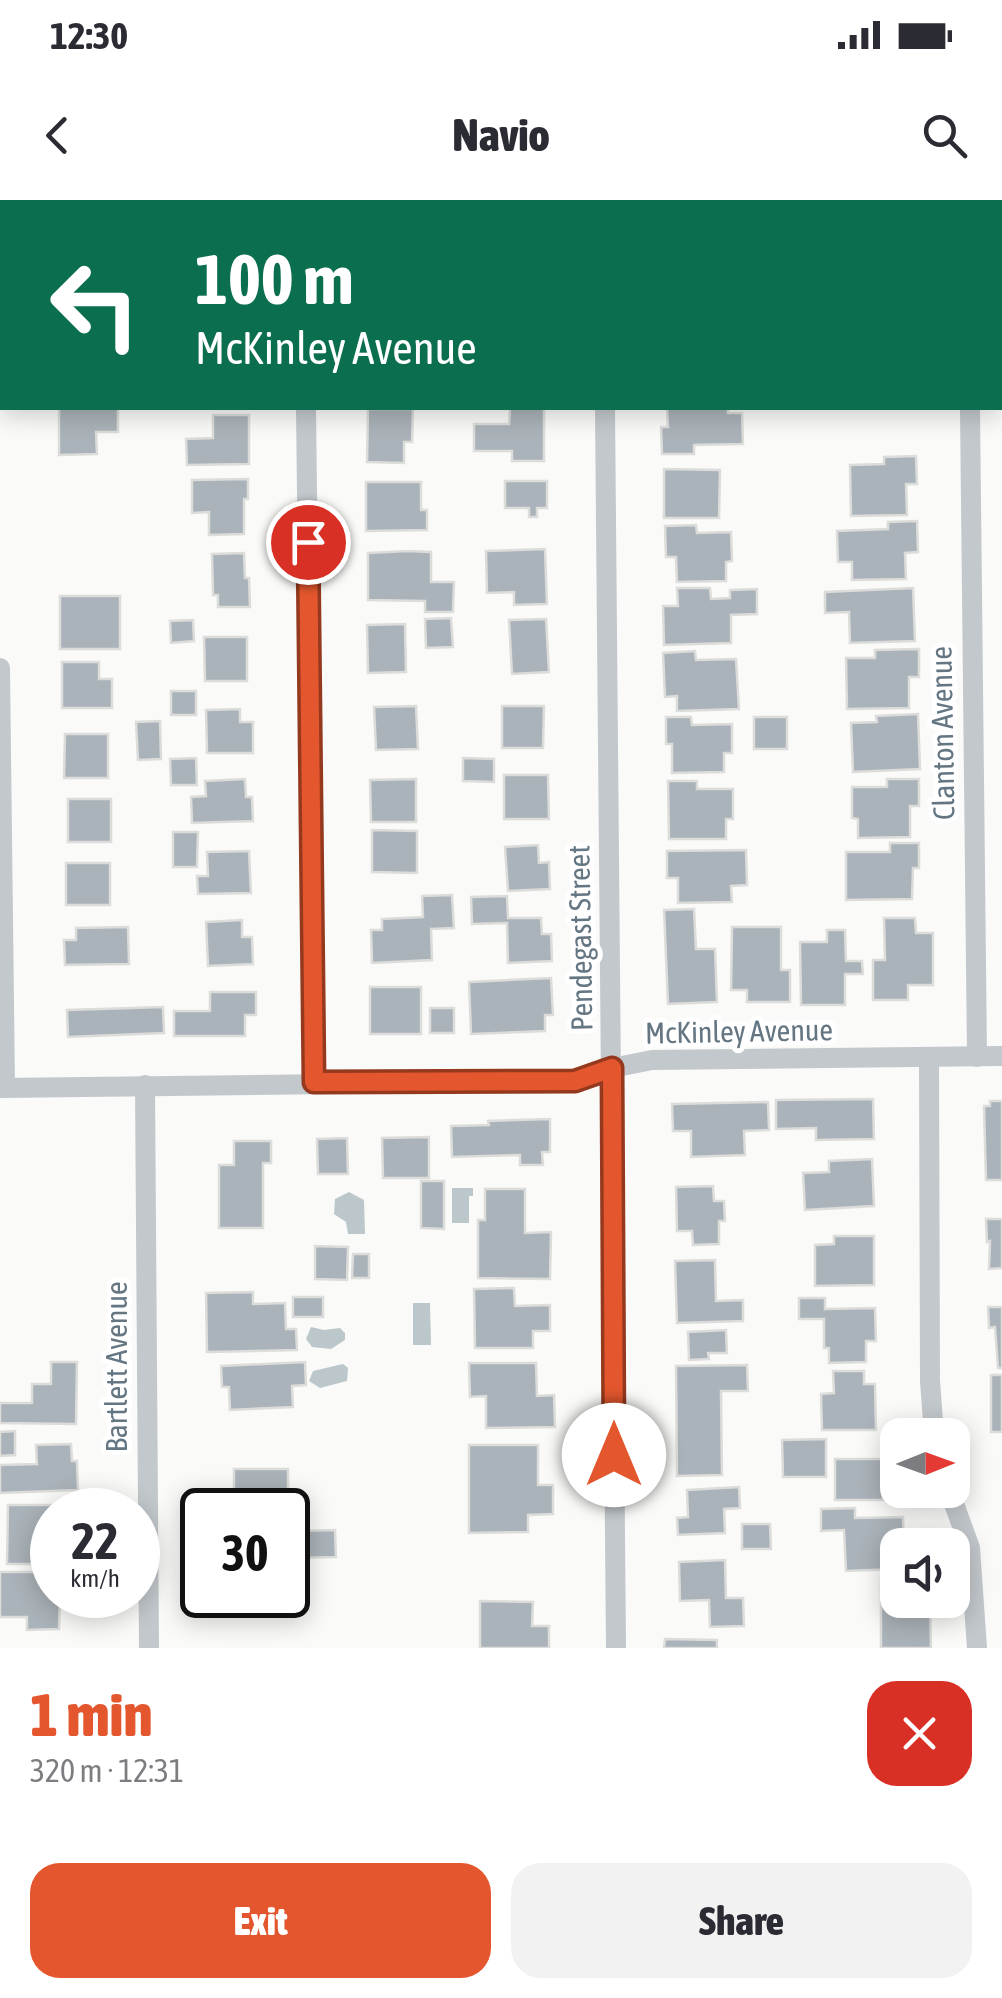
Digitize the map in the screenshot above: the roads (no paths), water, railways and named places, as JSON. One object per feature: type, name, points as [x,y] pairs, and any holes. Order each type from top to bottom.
[{"type":"street","points":[[306,410],[314,1082]]},
{"type":"street","name":"Pendegast Street","points":[[605,410],[616,1648]]},
{"type":"street","name":"Clanton Avenue","points":[[970,410],[977,1057]]},
{"type":"street","points":[[0,668],[3,1088]]},
{"type":"street","name":"McKinley Avenue","points":[[3,1088],[575,1081],[652,1060],[1002,1056]]},
{"type":"street","points":[[929,1058],[933,1418]]},
{"type":"street","name":"Bartlett Avenue","points":[[145,1085],[149,1648]]},
{"type":"street","points":[[956,1508],[970,1548],[977,1648]]}]
